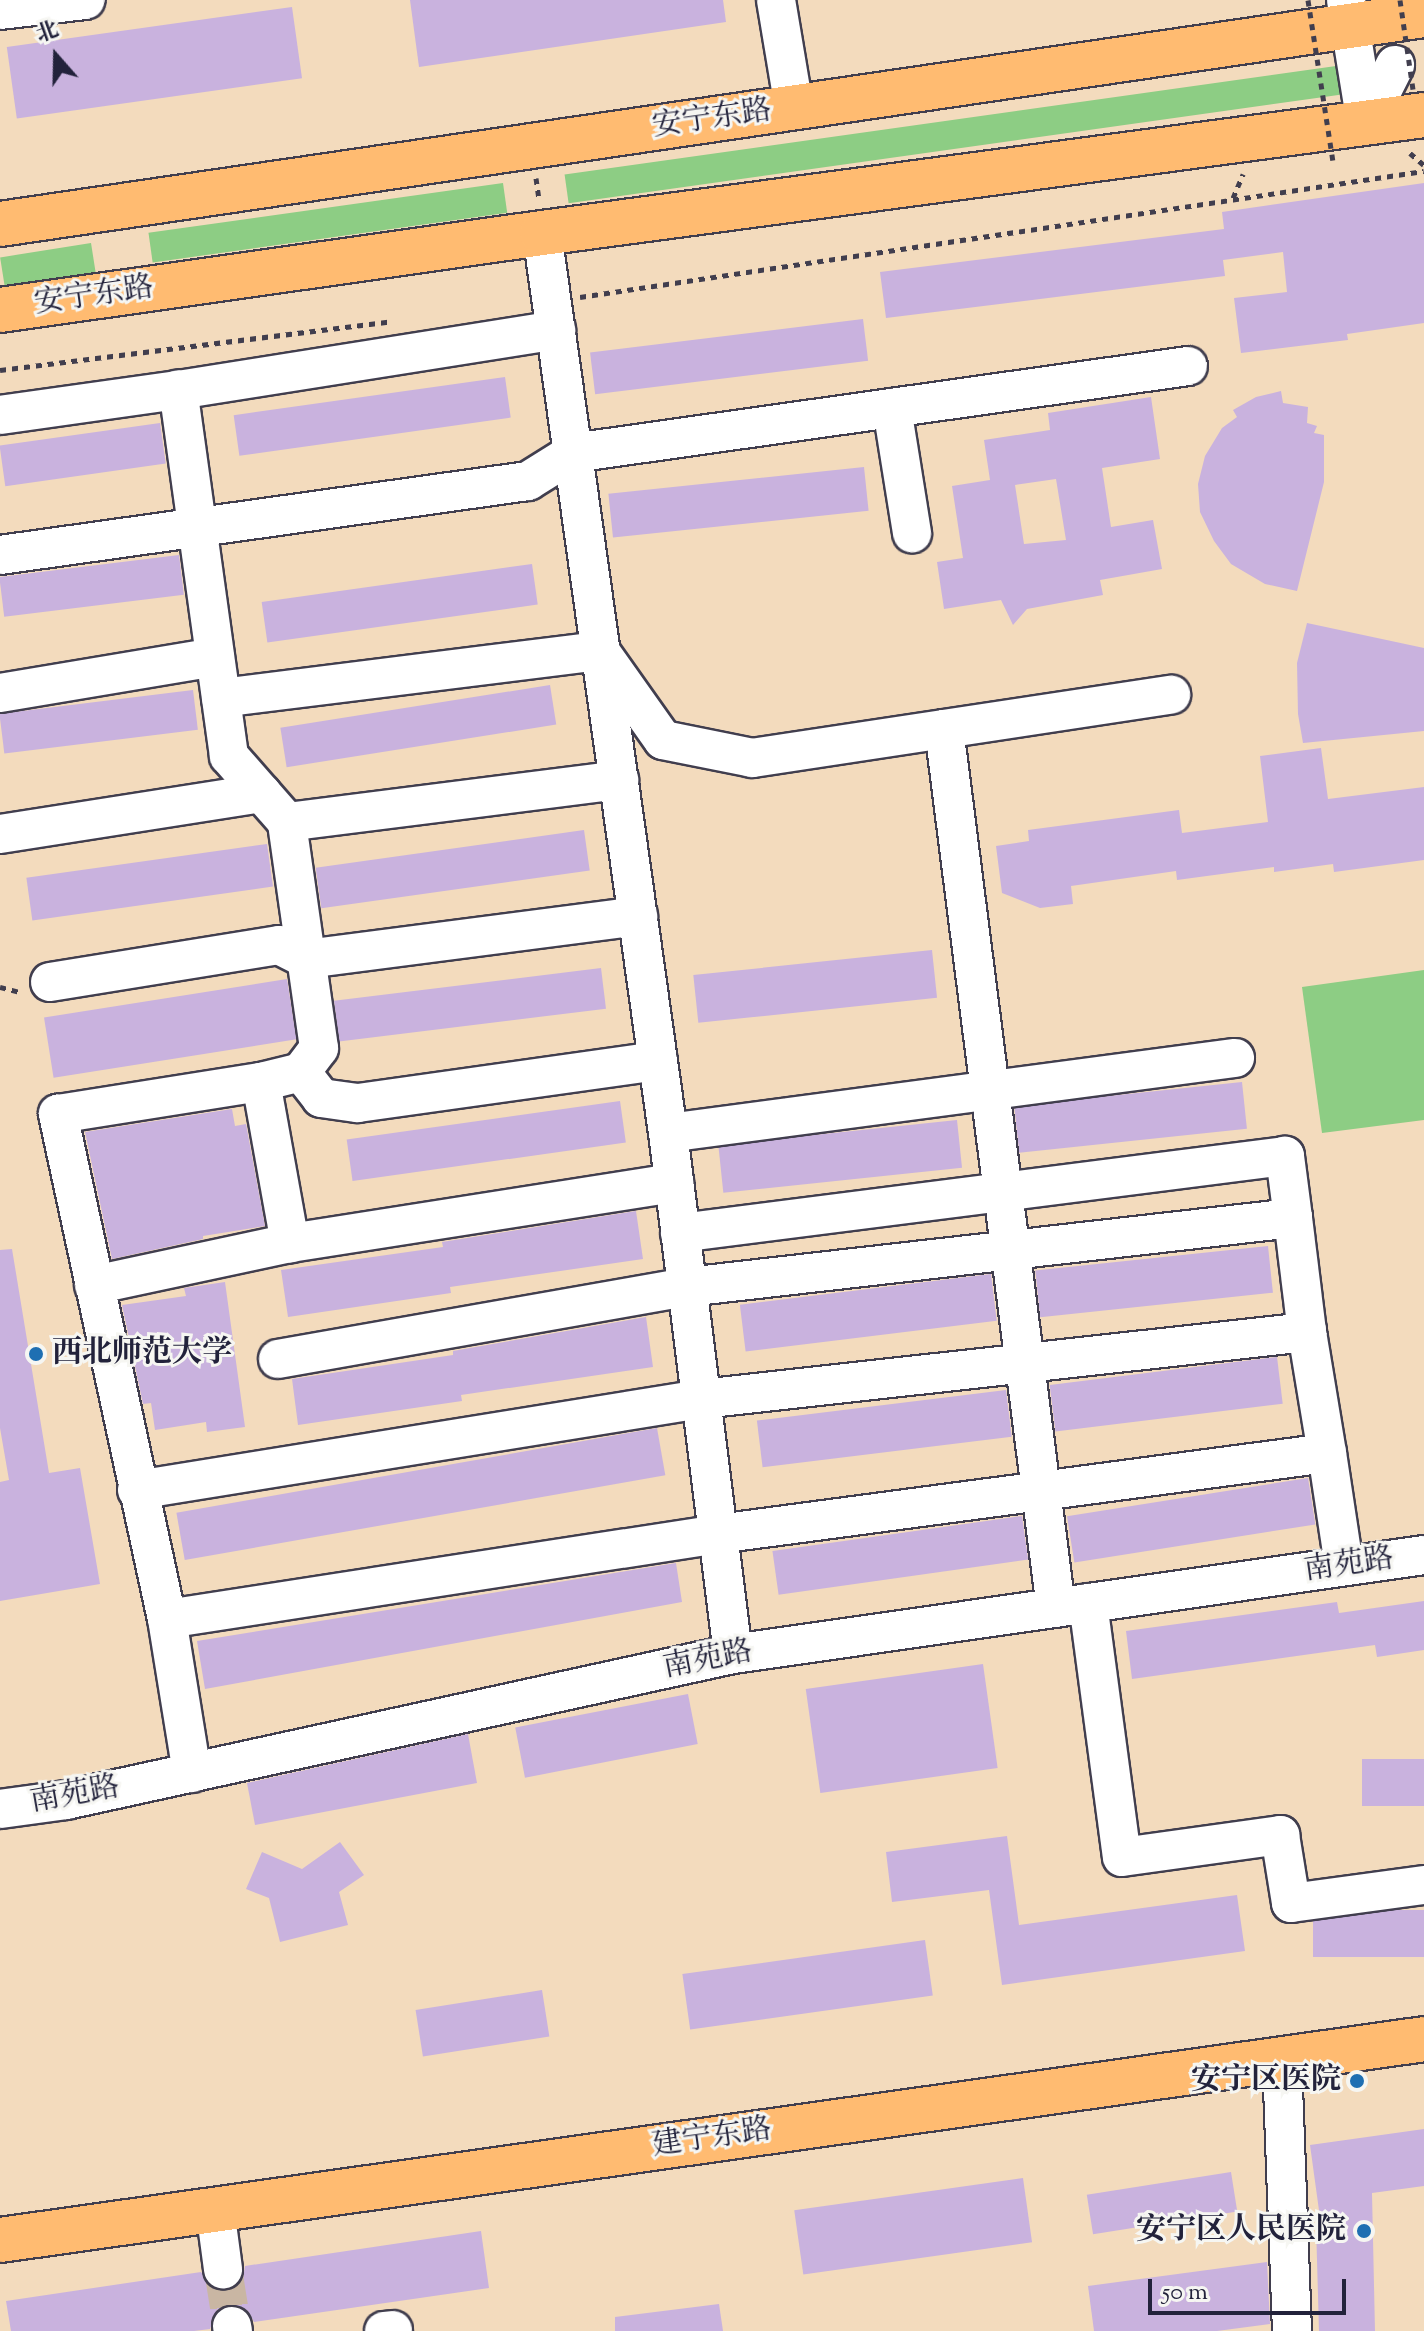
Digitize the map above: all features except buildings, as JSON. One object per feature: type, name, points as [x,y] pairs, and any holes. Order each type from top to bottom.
[{"type":"main road","name":"安宁东路","points":[[0,224],[794,108],[1349,13],[1424,15]]},
{"type":"main road","name":"安宁东路","points":[[0,310],[542,233],[1366,123],[1412,96]]},
{"type":"main road","name":"建宁东路","points":[[0,2240],[1424,2039]]},
{"type":"street","points":[[0,10],[85,0]]},
{"type":"street","points":[[776,0],[794,108]]},
{"type":"street","points":[[1349,13],[1412,96]]},
{"type":"street","points":[[1349,13],[1366,123]]},
{"type":"street","points":[[542,233],[668,1133],[733,1654]]},
{"type":"street","points":[[0,415],[178,390],[554,316]]},
{"type":"street","points":[[0,555],[528,481],[573,453],[1188,366]]},
{"type":"street","points":[[178,390],[229,756],[287,822],[319,1048],[301,1072],[261,1082],[58,1114],[167,1619],[192,1773]]},
{"type":"street","points":[[892,408],[912,533]]},
{"type":"street","points":[[221,698],[600,651]]},
{"type":"street","points":[[600,651],[663,740],[752,758],[1171,695]]},
{"type":"street","points":[[0,693],[215,657]]},
{"type":"street","points":[[944,729],[1041,1490],[1072,1606],[1122,1857],[1280,1835],[1291,1903],[1424,1885]]},
{"type":"street","points":[[287,822],[619,780]]},
{"type":"street","points":[[0,834],[262,793]]},
{"type":"street","points":[[50,982],[279,945],[307,959],[638,916]]},
{"type":"street","points":[[668,1133],[1235,1058]]},
{"type":"street","points":[[301,1072],[321,1098],[358,1103],[658,1061]]},
{"type":"street","points":[[261,1082],[290,1243]]},
{"type":"street","points":[[680,1233],[1285,1156],[1307,1332],[1344,1566]]},
{"type":"street","points":[[94,1285],[290,1243],[674,1183]]},
{"type":"street","points":[[278,1359],[687,1287],[1293,1218]]},
{"type":"street","points":[[137,1490],[701,1399],[1307,1332]]},
{"type":"street","points":[[167,1619],[718,1534],[1327,1453]]},
{"type":"street","name":"南苑路","points":[[0,1809],[66,1800],[733,1654],[1424,1555]]},
{"type":"street","points":[[1282,2059],[1292,2331]]},
{"type":"street","points":[[215,2209],[223,2269]]},
{"type":"path","points":[[1308,0],[1333,161]]},
{"type":"path","points":[[1400,0],[1424,165]]},
{"type":"path","points":[[533,146],[542,233]]},
{"type":"path","points":[[554,316],[1233,199],[1424,171]]},
{"type":"path","points":[[1233,199],[1244,174]]},
{"type":"path","points":[[0,370],[394,321]]},
{"type":"green space","points":[[1336,66],[1340,95],[569,203],[565,174]]},
{"type":"green space","points":[[503,183],[507,213],[153,263],[148,233]]},
{"type":"green space","points":[[91,243],[96,273],[5,287],[0,257]]},
{"type":"green space","points":[[1424,970],[1424,1120],[1322,1133],[1302,987]]},
{"type":"tunnel","points":[[223,2269],[232,2326]]},
{"type":"place","name":"西北师范大学","points":[[36,1354]]},
{"type":"place","name":"安宁区医院","points":[[1357,2081]]},
{"type":"place","name":"安宁区人民医院","points":[[1364,2231]]}]
